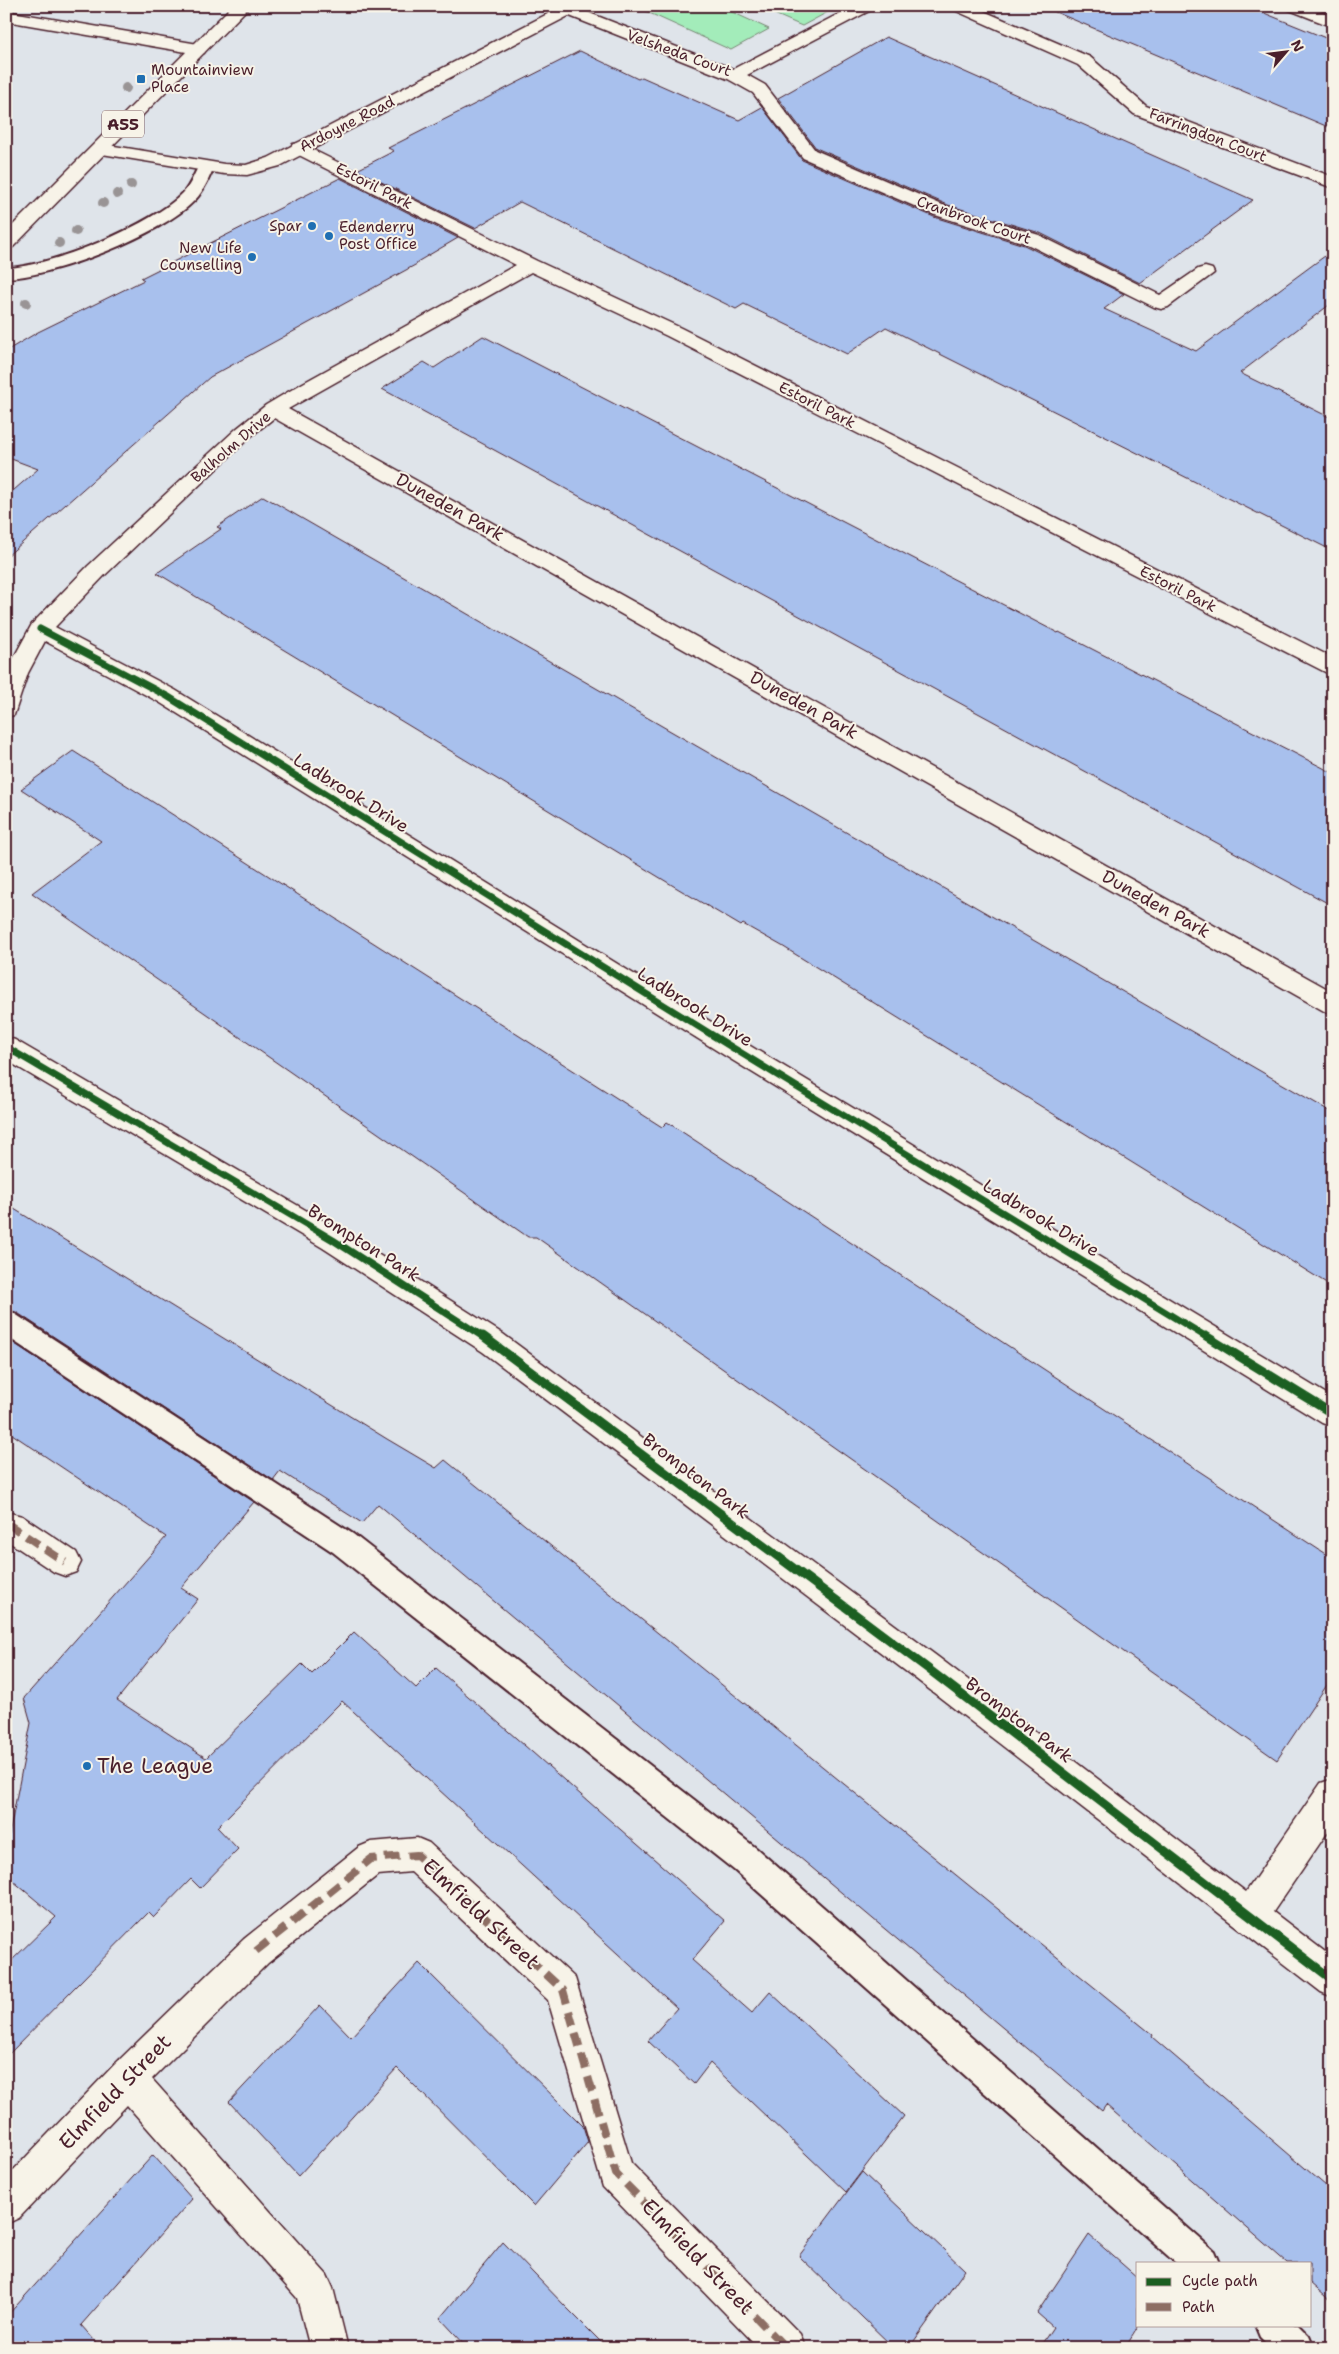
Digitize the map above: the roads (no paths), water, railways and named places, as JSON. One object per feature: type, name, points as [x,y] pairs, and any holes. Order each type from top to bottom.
[{"type":"main road","name":"A55","points":[[6,243],[242,6]]},
{"type":"main road","name":"Velsheda Court","points":[[572,8],[734,75],[867,6]]},
{"type":"main road","name":"Farringdon Court","points":[[958,6],[1084,62],[1140,110],[1333,183]]},
{"type":"main road","points":[[1293,6],[1333,22]]},
{"type":"main road","name":"Ardoyne Road","points":[[102,148],[206,167],[247,170],[274,162],[572,8]]},
{"type":"main road","points":[[6,16],[198,49]]},
{"type":"main road","name":"Cranbrook Court","points":[[734,75],[759,89],[809,154],[941,211],[1032,239],[1161,304],[1205,273]]},
{"type":"main road","name":"Estoril Park","points":[[299,148],[530,265],[674,332],[1333,668]]},
{"type":"main road","name":"Balholm Drive","points":[[6,709],[16,673],[40,629],[63,603],[243,433],[273,409],[530,265]]},
{"type":"main road","name":"Duneden Park","points":[[273,409],[1333,1004]]},
{"type":"main road","name":"Ladbrook Drive","points":[[40,629],[167,696],[733,1048],[1333,1414]]},
{"type":"main road","name":"Brompton Park","points":[[6,1047],[333,1240],[493,1343],[927,1668],[1251,1915],[1333,1980]]},
{"type":"main road","points":[[6,1526],[11,1526],[65,1562]]},
{"type":"main road","points":[[1251,1915],[1333,1795]]},
{"type":"main road","name":"Elmfield Street","points":[[6,2205],[127,2078],[256,1950],[371,1859],[417,1855],[563,1990],[616,2174],[786,2348]]},
{"type":"main road","points":[[127,2078],[314,2288],[329,2348]]},
{"type":"lane","points":[[6,273],[40,269],[148,226],[189,198],[206,167]]},
{"type":"lane","points":[[6,1322],[343,1543],[730,1847],[1201,2262]]},
{"type":"lane","points":[[1273,2326],[1297,2348]]},
{"type":"place","name":"Mountainview Place","points":[[141,79]]},
{"type":"place","name":"Spar","points":[[312,226]]},
{"type":"place","name":"Edenderry Post Office","points":[[329,236]]},
{"type":"place","name":"New Life Counselling","points":[[252,257]]},
{"type":"place","name":"The League","points":[[87,1766]]}]
